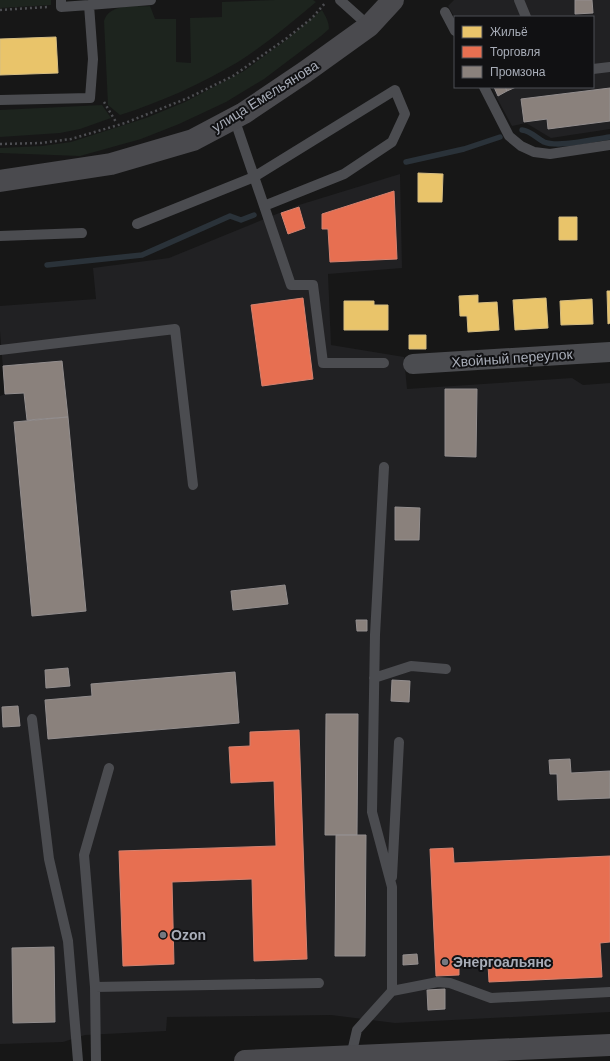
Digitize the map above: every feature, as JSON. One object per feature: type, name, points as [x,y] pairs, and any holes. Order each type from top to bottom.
[{"type":"main road","name":"улица Емельянова","points":[[0,181],[111,164],[193,140],[244,113],[305,72],[369,26],[393,0]]},
{"type":"main road","points":[[245,1061],[610,1045]]},
{"type":"street","name":"Хвойный переулок","points":[[413,364],[610,352]]},
{"type":"lane","points":[[57,3],[61,6],[152,0]]},
{"type":"lane","points":[[340,0],[369,26]]},
{"type":"lane","points":[[519,0],[526,16]]},
{"type":"lane","points":[[0,100],[90,98],[93,59],[89,5]]},
{"type":"lane","points":[[445,12],[454,29]]},
{"type":"lane","points":[[594,69],[610,67]]},
{"type":"lane","points":[[485,88],[509,136],[521,146],[534,152],[550,154],[610,146]]},
{"type":"lane","points":[[136,224],[254,177],[395,90],[405,114],[392,142],[344,174],[264,206]]},
{"type":"lane","points":[[234,118],[291,285],[313,285],[323,363],[384,363]]},
{"type":"lane","points":[[0,236],[82,232]]},
{"type":"lane","points":[[0,350],[175,329],[193,485]]},
{"type":"lane","points":[[384,467],[375,635],[372,812],[392,887]]},
{"type":"lane","points":[[374,678],[411,666],[446,669]]},
{"type":"lane","points":[[32,719],[49,859],[68,941],[78,1061]]},
{"type":"lane","points":[[392,991],[392,887],[399,742]]},
{"type":"lane","points":[[96,1061],[95,986],[84,855],[109,768]]},
{"type":"lane","points":[[352,1056],[357,1030],[392,991],[438,982],[450,983],[491,998],[610,992]]},
{"type":"lane","points":[[95,986],[319,983]]},
{"type":"path","points":[[0,144],[41,143],[71,139],[125,123],[188,98],[233,76],[287,38],[312,18],[327,0]]},
{"type":"path","points":[[0,10],[57,3]]},
{"type":"shaded area","points":[[0,0],[51,0],[51,5],[0,8]]},
{"type":"shaded area","points":[[313,0],[316,2],[278,33],[238,62],[195,85],[151,104],[120,115],[108,105],[104,21],[111,11],[130,6],[150,6],[155,19],[176,19],[176,62],[191,63],[190,18],[222,17],[222,2]]},
{"type":"shaded area","points":[[454,0],[610,0],[610,129],[551,138],[526,123],[512,126],[492,88],[594,88],[594,16],[454,16],[448,6]]},
{"type":"shaded area","points":[[322,10],[328,22],[329,29],[321,36],[264,79],[226,102],[179,124],[141,139],[80,156],[0,153],[0,148],[42,146],[71,142],[146,118],[185,102],[244,71],[286,40]]},
{"type":"shaded area","points":[[102,105],[111,118],[80,129],[60,133],[0,137],[0,110]]},
{"type":"shaded area","points":[[400,174],[402,268],[328,274],[331,345],[404,357],[407,389],[572,378],[583,385],[610,383],[610,1012],[395,1023],[331,1015],[167,1017],[166,1031],[85,1035],[63,1042],[0,1044],[0,396],[5,394],[0,331],[0,306],[96,299],[93,268],[169,258],[299,205]]},
{"type":"building: Жильё","points":[[56,37],[58,73],[0,75],[0,39]]},
{"type":"building: Жильё","points":[[418,173],[443,174],[442,202],[418,202]]},
{"type":"building: Жильё","points":[[559,217],[577,217],[577,240],[559,240]]},
{"type":"building: Жильё","points":[[607,291],[610,291],[610,323],[608,324]]},
{"type":"building: Жильё","points":[[478,295],[478,303],[497,302],[499,330],[468,332],[467,316],[460,316],[459,296]]},
{"type":"building: Жильё","points":[[546,298],[548,328],[515,330],[513,300]]},
{"type":"building: Жильё","points":[[592,299],[593,324],[561,325],[560,301]]},
{"type":"building: Жильё","points":[[344,301],[374,301],[374,305],[388,305],[388,330],[344,330]]},
{"type":"building: Жильё","points":[[409,335],[426,335],[426,349],[409,349]]},
{"type":"building: Торговля","points":[[394,191],[397,259],[330,262],[328,229],[322,229],[322,214]]},
{"type":"building: Торговля","points":[[299,207],[305,228],[288,234],[281,213]]},
{"type":"building: Торговля","points":[[303,298],[313,379],[262,386],[251,305]]},
{"type":"building: Торговля","points":[[299,730],[307,959],[254,961],[252,879],[172,882],[174,964],[123,966],[119,851],[276,846],[274,781],[231,783],[229,747],[250,746],[250,732]]},
{"type":"building: Торговля","points":[[453,848],[454,863],[610,856],[610,942],[600,943],[602,977],[489,982],[488,965],[459,967],[459,975],[436,976],[430,849]]},
{"type":"building: Промзона","points":[[575,0],[592,0],[593,13],[575,14]]},
{"type":"building: Промзона","points":[[494,88],[506,88],[507,91],[498,96]]},
{"type":"building: Промзона","points":[[506,88],[514,88],[507,91]]},
{"type":"building: Промзона","points":[[610,88],[610,121],[548,129],[547,119],[524,122],[521,99]]},
{"type":"building: Промзона","points":[[62,361],[68,417],[27,420],[24,393],[5,394],[3,366]]},
{"type":"building: Промзона","points":[[445,389],[477,389],[476,457],[445,456]]},
{"type":"building: Промзона","points":[[68,417],[86,611],[32,616],[14,422]]},
{"type":"building: Промзона","points":[[395,507],[420,508],[419,540],[395,540]]},
{"type":"building: Промзона","points":[[285,585],[288,604],[233,610],[231,591]]},
{"type":"building: Промзона","points":[[356,620],[367,620],[367,631],[357,631]]},
{"type":"building: Промзона","points":[[68,668],[70,686],[46,688],[45,670]]},
{"type":"building: Промзона","points":[[235,672],[239,723],[48,739],[45,700],[92,696],[91,684]]},
{"type":"building: Промзона","points":[[392,680],[410,681],[409,702],[391,701]]},
{"type":"building: Промзона","points":[[18,706],[20,726],[3,727],[2,707]]},
{"type":"building: Промзона","points":[[326,714],[358,714],[357,835],[325,835]]},
{"type":"building: Промзона","points":[[570,759],[571,773],[610,771],[610,798],[558,800],[557,774],[550,774],[549,760]]},
{"type":"building: Промзона","points":[[336,835],[366,835],[365,956],[335,956]]},
{"type":"building: Промзона","points":[[54,947],[55,1022],[13,1023],[12,948]]},
{"type":"building: Промзона","points":[[417,954],[418,964],[403,965],[403,955]]},
{"type":"building: Промзона","points":[[445,989],[445,1009],[428,1010],[427,990]]},
{"type":"waterway","points":[[522,130],[531,133],[544,142],[550,144],[567,144],[610,137]]},
{"type":"waterway","points":[[406,162],[464,149],[500,137]]},
{"type":"waterway","points":[[47,265],[142,255],[230,216],[241,220],[254,215]]},
{"type":"place","name":"Ozon","points":[[163,935]]},
{"type":"place","name":"Энергоальянс","points":[[445,962]]}]
